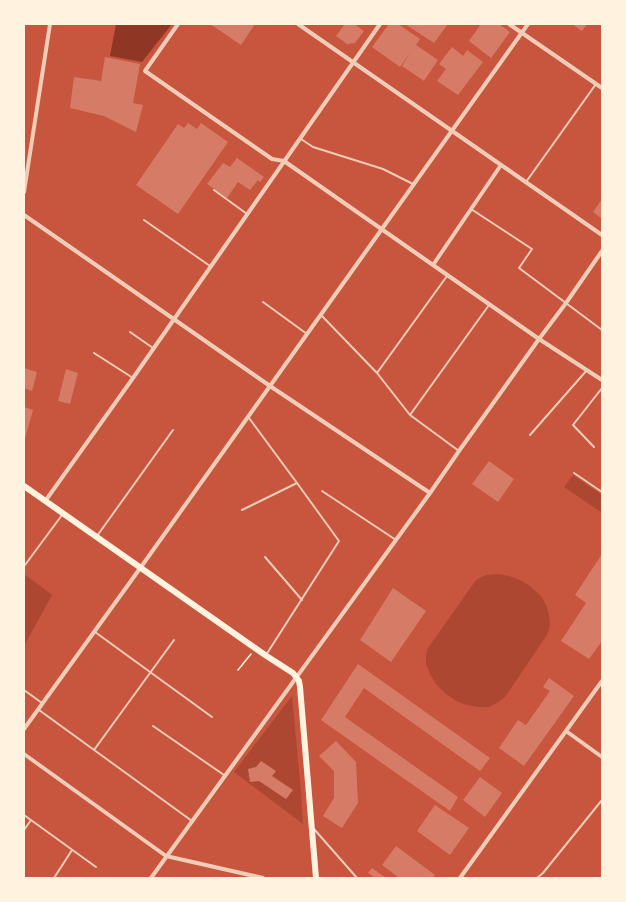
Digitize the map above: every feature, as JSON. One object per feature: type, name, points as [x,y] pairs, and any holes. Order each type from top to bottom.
[{"type":"main road","points":[[24,486],[293,673],[299,681],[316,878]]},
{"type":"street","points":[[24,192],[50,24]]},
{"type":"street","points":[[178,24],[145,72],[272,159],[284,161],[448,274],[539,339],[602,380]]},
{"type":"street","points":[[298,24],[602,235]]},
{"type":"street","points":[[46,500],[380,24]]},
{"type":"street","points":[[509,24],[602,88]]},
{"type":"street","points":[[24,729],[528,24]]},
{"type":"street","points":[[433,265],[501,165]]},
{"type":"street","points":[[24,216],[270,386],[430,493]]},
{"type":"street","points":[[151,878],[430,493],[602,251]]},
{"type":"street","points":[[460,878],[602,682]]},
{"type":"street","points":[[566,731],[602,757]]},
{"type":"street","points":[[24,754],[166,856],[263,878]]},
{"type":"lane","points":[[526,182],[596,84]]},
{"type":"lane","points":[[301,138],[313,147],[383,169],[414,184]]},
{"type":"lane","points":[[214,190],[247,214]]},
{"type":"lane","points":[[471,209],[532,249],[519,268],[602,330]]},
{"type":"lane","points":[[144,220],[210,266]]},
{"type":"lane","points":[[377,373],[448,274]]},
{"type":"lane","points":[[263,302],[307,334]]},
{"type":"lane","points":[[410,415],[490,304]]},
{"type":"lane","points":[[321,315],[377,373],[410,415],[459,451]]},
{"type":"lane","points":[[130,332],[153,348]]},
{"type":"lane","points":[[94,353],[132,378]]},
{"type":"lane","points":[[530,435],[587,370]]},
{"type":"lane","points":[[594,447],[573,424],[602,388]]},
{"type":"lane","points":[[248,417],[339,541],[266,655]]},
{"type":"lane","points":[[97,536],[173,430]]},
{"type":"lane","points":[[574,473],[602,492]]},
{"type":"lane","points":[[242,510],[297,483]]},
{"type":"lane","points":[[322,491],[396,540]]},
{"type":"lane","points":[[25,565],[64,513]]},
{"type":"lane","points":[[265,557],[302,600]]},
{"type":"lane","points":[[94,631],[212,717]]},
{"type":"lane","points":[[94,750],[174,640]]},
{"type":"lane","points":[[24,690],[43,704]]},
{"type":"lane","points":[[38,709],[192,822]]},
{"type":"lane","points":[[153,726],[225,776]]},
{"type":"lane","points":[[537,878],[543,873],[602,800]]},
{"type":"lane","points":[[24,815],[96,867]]},
{"type":"lane","points":[[24,830],[31,820]]},
{"type":"lane","points":[[311,825],[358,878]]},
{"type":"lane","points":[[54,878],[72,850]]},
{"type":"path","points":[[238,670],[256,648]]},
{"type":"shaded area","points":[[116,24],[172,24],[142,62],[110,56]]},
{"type":"shaded area","points":[[573,475],[602,495],[602,513],[564,487]]},
{"type":"shaded area","points":[[24,574],[52,595],[24,646]]},
{"type":"shaded area","points":[[499,574],[520,580],[530,586],[541,596],[549,614],[550,625],[547,635],[505,697],[489,707],[467,705],[456,701],[436,684],[426,664],[426,655],[428,648],[476,580],[486,575]]},
{"type":"shaded area","points":[[292,696],[301,792],[303,824],[234,772]]},
{"type":"building","points":[[210,24],[255,24],[241,45]]},
{"type":"building","points":[[345,24],[354,24],[364,31],[355,43],[347,44],[336,36]]},
{"type":"building","points":[[389,24],[398,24],[420,39],[416,45],[438,60],[424,81],[402,66],[410,53],[400,67],[372,47]]},
{"type":"building","points":[[405,24],[448,24],[434,43]]},
{"type":"building","points":[[481,24],[499,24],[510,32],[491,58],[469,41]]},
{"type":"building","points":[[572,24],[587,24],[582,31]]},
{"type":"building","points":[[452,47],[463,56],[467,50],[483,62],[458,95],[437,81],[446,69],[439,64]]},
{"type":"building","points":[[105,57],[140,64],[133,103],[143,105],[136,132],[104,116],[70,108],[74,77],[101,81]]},
{"type":"building","points":[[188,123],[197,129],[201,123],[228,142],[178,214],[136,185],[178,124],[184,128]]},
{"type":"building","points":[[237,158],[264,177],[260,182],[258,180],[250,190],[238,182],[227,198],[207,184],[223,163],[230,167]]},
{"type":"building","points":[[602,199],[602,219],[593,212]]},
{"type":"building","points":[[24,368],[37,372],[32,391],[24,388]]},
{"type":"building","points":[[66,369],[78,373],[70,404],[58,401]]},
{"type":"building","points":[[24,407],[33,410],[24,442]]},
{"type":"building","points":[[489,461],[514,479],[498,502],[472,484]]},
{"type":"building","points":[[602,554],[602,641],[589,659],[561,641],[586,603],[575,595]]},
{"type":"building","points":[[393,588],[426,611],[391,662],[360,640]]},
{"type":"building","points":[[358,664],[490,758],[480,771],[364,688],[345,717],[458,797],[450,811],[321,720]]},
{"type":"building","points":[[549,678],[574,696],[524,766],[499,748],[518,720],[526,725],[550,691],[543,687]]},
{"type":"building","points":[[336,741],[356,762],[358,803],[342,828],[323,816],[334,798],[334,771],[319,756]]},
{"type":"building","points":[[261,761],[276,771],[272,776],[293,790],[286,799],[259,781],[250,782],[248,769],[256,767]]},
{"type":"building","points":[[480,777],[502,793],[485,817],[463,800]]},
{"type":"building","points":[[435,805],[469,828],[450,855],[417,831]]},
{"type":"building","points":[[396,846],[435,875],[432,878],[399,878],[382,865]]},
{"type":"building","points":[[372,868],[386,878],[375,878],[368,873]]}]
